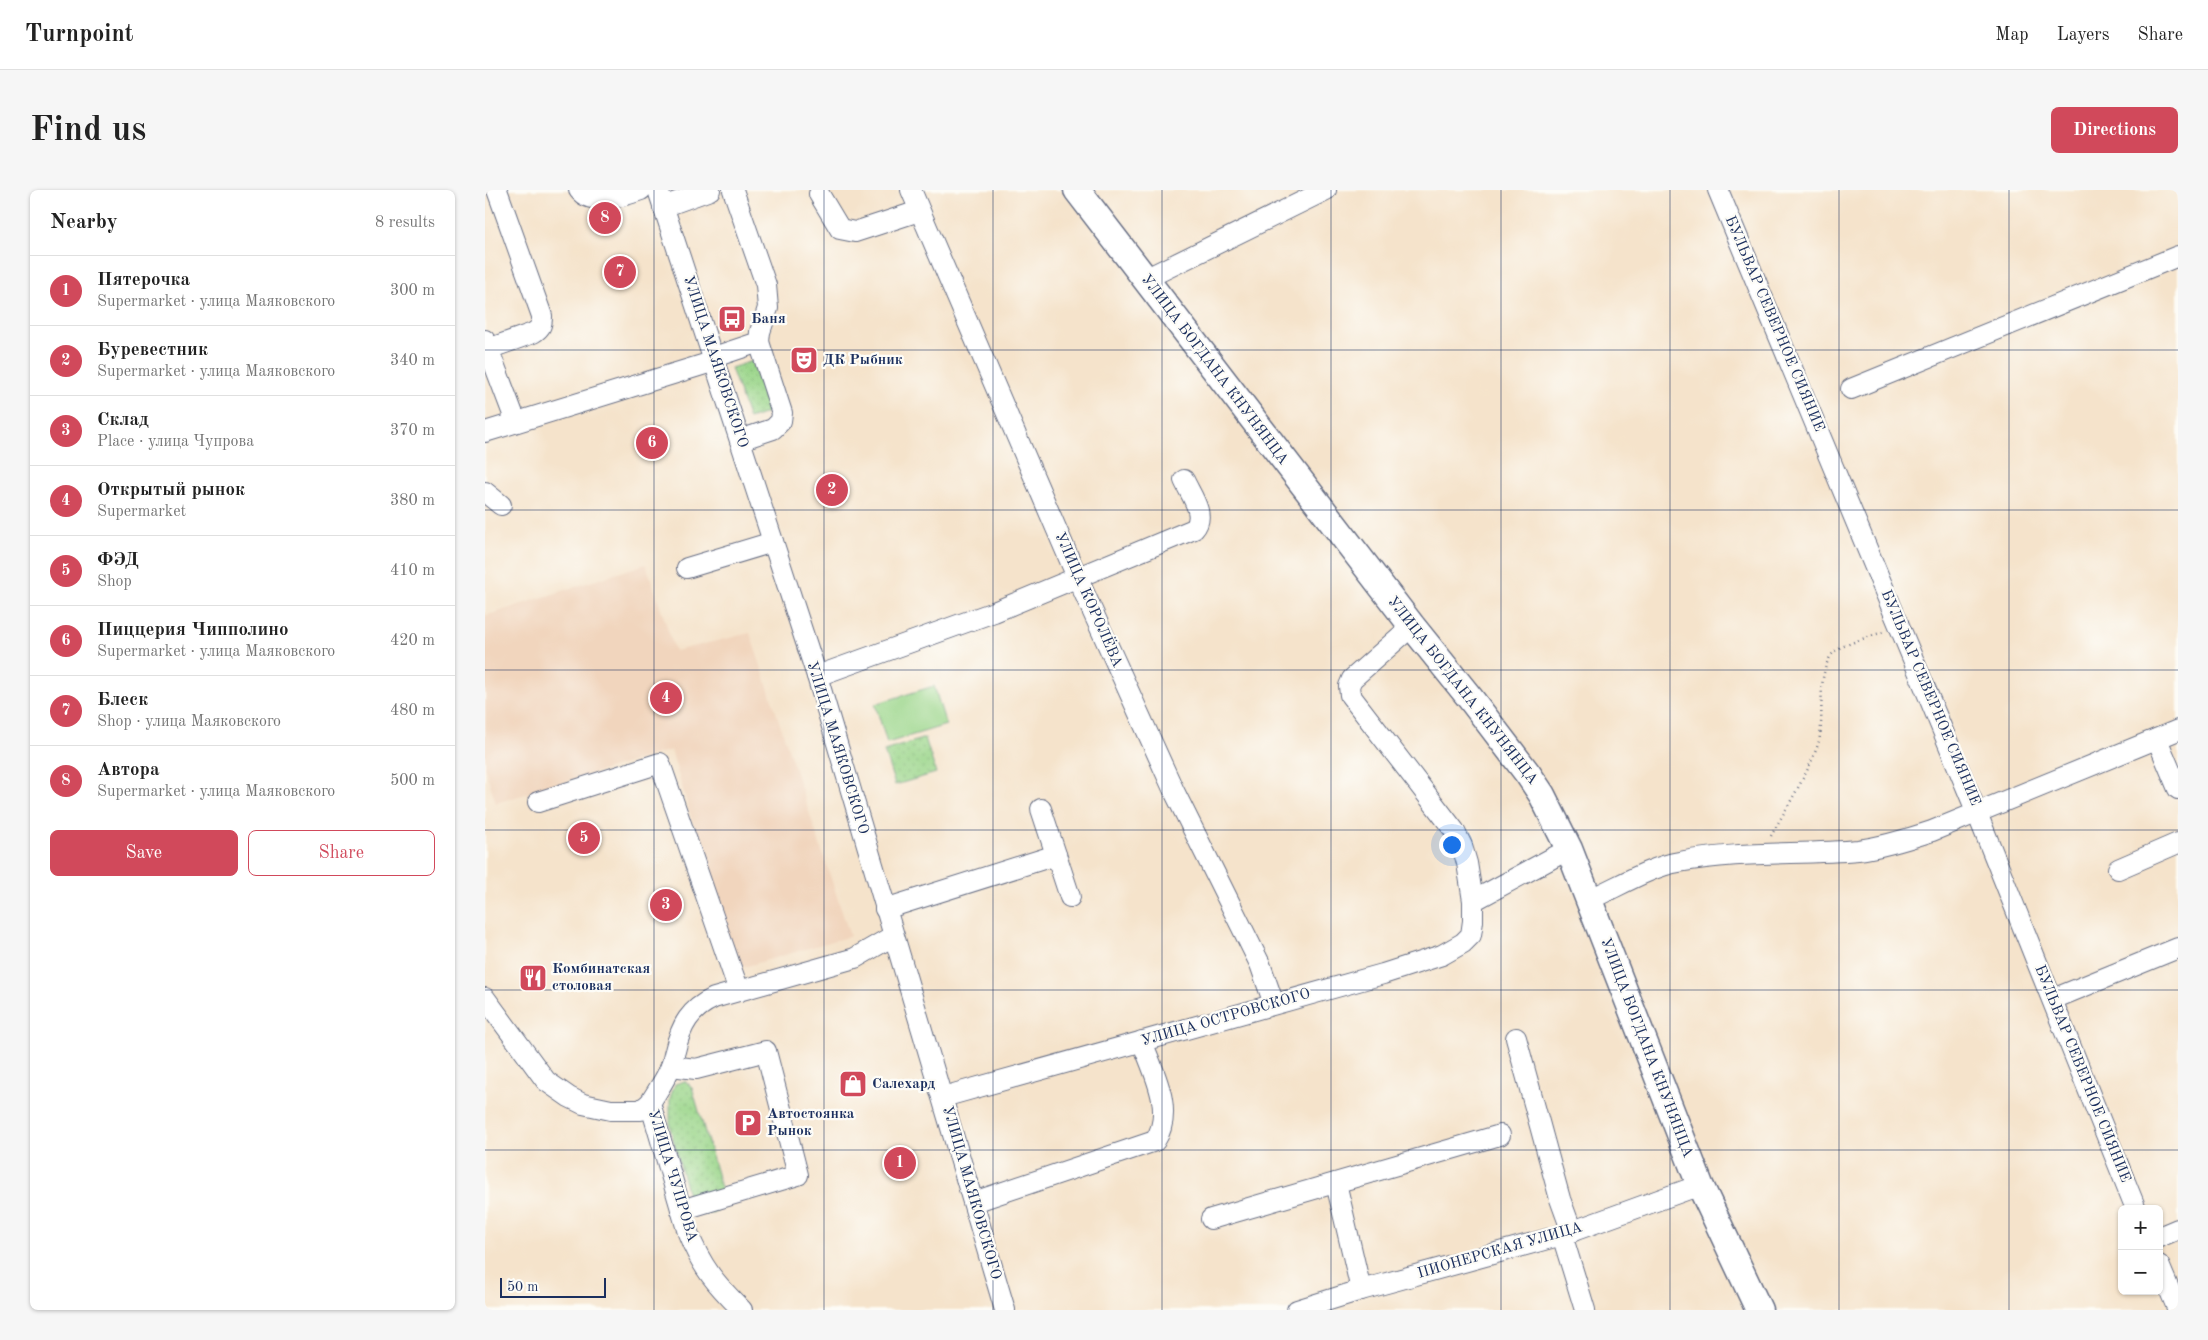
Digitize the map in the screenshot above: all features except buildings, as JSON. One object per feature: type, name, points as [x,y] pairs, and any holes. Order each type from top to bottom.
[{"type":"main road","name":"УЛИЦА БОГДАНА КНУНЯНЦА","points":[[1077,190],[1528,774],[1554,818],[1569,849],[1700,1185],[1759,1310]]},
{"type":"street","points":[[497,190],[541,316],[542,324],[533,333],[487,344],[516,422]]},
{"type":"street","points":[[579,190],[588,198],[597,199],[641,190]]},
{"type":"street","points":[[661,198],[710,190]]},
{"type":"street","points":[[733,190],[766,285],[768,308],[760,332],[759,342],[782,413],[781,422],[773,429],[740,440]]},
{"type":"street","name":"УЛИЦА КОРОЛЁВА","points":[[911,190],[1077,578],[1174,791],[1260,964],[1275,1004]]},
{"type":"street","points":[[1145,279],[1326,190]]},
{"type":"street","name":"БУЛЬВАР СЕВЕРНОЕ СИЯНИЕ","points":[[1718,190],[1977,813],[2134,1205]]},
{"type":"street","points":[[819,194],[840,229],[855,232],[919,211]]},
{"type":"street","name":"УЛИЦА МАЯКОВСКОГО","points":[[661,198],[817,676],[1005,1310]]},
{"type":"street","points":[[1851,389],[2178,256]]},
{"type":"street","points":[[485,432],[714,359],[759,342]]},
{"type":"street","points":[[817,676],[994,612],[1195,528],[1199,524],[1200,516],[1183,480]]},
{"type":"street","points":[[485,492],[501,505]]},
{"type":"street","points":[[687,568],[773,542]]},
{"type":"street","points":[[1412,626],[1353,679],[1349,686],[1350,695],[1454,830],[1462,846],[1467,863],[1473,901],[1569,849]]},
{"type":"street","points":[[1588,900],[1659,868],[1679,862],[1751,854],[1859,850],[1898,842],[1977,813],[2178,730]]},
{"type":"street","points":[[2157,739],[2178,790]]},
{"type":"street","points":[[538,802],[659,758],[739,991]]},
{"type":"street","points":[[1041,809],[1070,897]]},
{"type":"street","points":[[2118,869],[2178,843]]},
{"type":"street","points":[[885,909],[1056,855]]},
{"type":"street","name":"УЛИЦА ОСТРОВСКОГО","points":[[943,1097],[1442,955],[1463,943],[1471,935],[1473,901]]},
{"type":"street","name":"УЛИЦА ЧУПРОВА","points":[[742,1310],[705,1270],[688,1233],[650,1103],[671,1066],[680,1036],[693,1010],[714,998],[855,958],[893,936]]},
{"type":"street","points":[[2053,999],[2178,948]]},
{"type":"street","points":[[485,998],[546,1081],[569,1097],[583,1104],[611,1110],[641,1110],[650,1103]]},
{"type":"street","points":[[1515,1038],[1560,1199],[1585,1310]]},
{"type":"street","points":[[974,1202],[1155,1141],[1162,1131],[1164,1106],[1143,1041]]},
{"type":"street","points":[[671,1066],[696,1069],[765,1051],[798,1175],[681,1210]]},
{"type":"street","points":[[1211,1220],[1500,1135]]},
{"type":"street","points":[[1336,1183],[1361,1290]]},
{"type":"street","name":"ПИОНЕРСКАЯ УЛИЦА","points":[[1297,1310],[1361,1290],[1567,1233],[1700,1185]]},
{"type":"street","points":[[2163,1236],[2178,1230]]},
{"type":"street","points":[[2163,1275],[2178,1310]]},
{"type":"path","points":[[1751,854],[1770,838],[1810,762],[1819,740],[1823,682],[1829,660],[1835,650],[1899,626]]},
{"type":"shaded area","points":[[646,564],[675,651],[750,633],[850,936],[737,969],[671,750],[496,803],[485,768],[485,616]]},
{"type":"green space","points":[[752,361],[769,412],[749,419],[731,368]]},
{"type":"green space","points":[[934,686],[946,725],[887,743],[875,704]]},
{"type":"green space","points":[[925,738],[936,773],[895,785],[884,751]]},
{"type":"green space","points":[[685,1081],[692,1087],[724,1198],[719,1209],[709,1214],[700,1214],[689,1199],[670,1127],[670,1098],[675,1084]]},
{"type":"place","name":"Автора","points":[[605,218]]},
{"type":"place","name":"Блеск","points":[[620,272]]},
{"type":"place","name":"Баня","points":[[732,319]]},
{"type":"place","name":"ДК Рыбник","points":[[804,360]]},
{"type":"place","name":"Пиццерия Чипполино","points":[[652,443]]},
{"type":"place","name":"Буревестник","points":[[832,490]]},
{"type":"place","name":"Открытый рынок","points":[[666,698]]},
{"type":"place","name":"ФЭД","points":[[584,838]]},
{"type":"place","name":"Склад","points":[[666,905]]},
{"type":"place","name":"Комбинатская столовая","points":[[533,978]]},
{"type":"place","name":"Салехард","points":[[853,1084]]},
{"type":"place","name":"Автостоянка Рынок","points":[[748,1123]]},
{"type":"place","name":"Пятерочка","points":[[900,1163]]}]
